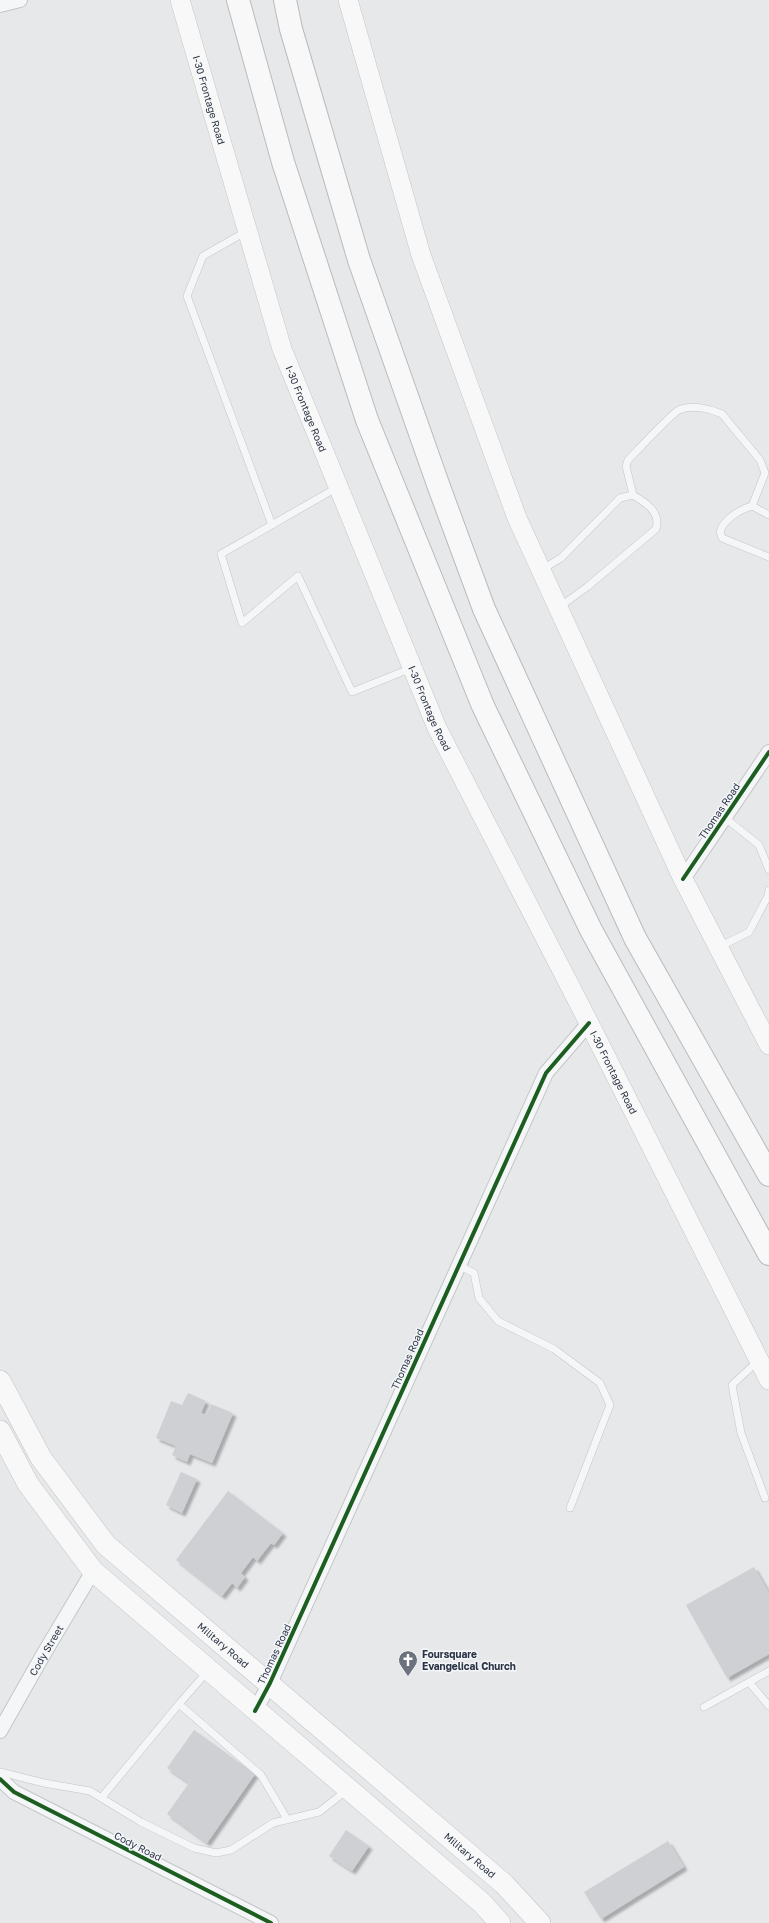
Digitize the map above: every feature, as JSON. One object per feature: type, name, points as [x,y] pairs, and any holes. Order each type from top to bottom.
[{"type":"highway","points":[[238,0],[283,162],[367,420],[483,706],[591,930],[769,1254]]},
{"type":"highway","points":[[285,0],[291,29],[359,260],[439,487],[484,609],[634,938],[769,1175]]},
{"type":"main road","name":"I-30 Frontage Road","points":[[180,0],[282,349],[437,728],[589,1023],[769,1380]]},
{"type":"main road","points":[[348,0],[421,255],[517,518],[682,879],[767,1034]]},
{"type":"main road","name":"Military Road","points":[[0,1380],[41,1458],[106,1545],[222,1645],[270,1683],[504,1884],[540,1923]]},
{"type":"main road","points":[[0,1431],[28,1484],[93,1571],[255,1711],[482,1903],[500,1923]]},
{"type":"street","points":[[0,5],[20,0]]},
{"type":"street","name":"Thomas Road","points":[[682,879],[769,752]]},
{"type":"street","name":"Thomas Road","points":[[255,1711],[270,1683],[546,1073],[589,1023]]},
{"type":"street","name":"Cody Street","points":[[0,1731],[43,1654],[93,1571]]},
{"type":"street","name":"Cody Road","points":[[0,1779],[14,1792],[271,1923]]},
{"type":"lane","points":[[247,231],[203,256],[186,296],[272,525]]},
{"type":"lane","points":[[558,608],[587,587],[656,529],[658,522],[655,513],[648,505],[633,495],[626,466],[628,460],[679,410],[693,408],[714,411],[722,414],[760,460],[765,473],[752,506]]},
{"type":"lane","points":[[338,487],[221,554],[242,623],[298,576],[352,692],[412,668]]},
{"type":"lane","points":[[541,570],[561,558],[620,498],[633,495]]},
{"type":"lane","points":[[769,515],[752,506],[741,509],[721,528],[720,532],[722,538],[769,557]]},
{"type":"lane","points":[[724,817],[759,845],[769,870]]},
{"type":"lane","points":[[719,947],[749,932],[768,896],[769,890]]},
{"type":"lane","points":[[458,1265],[474,1273],[479,1298],[498,1321],[554,1349],[600,1383],[610,1405],[570,1508]]},
{"type":"lane","points":[[759,1360],[732,1385],[741,1433],[765,1498]]},
{"type":"lane","points":[[102,1797],[209,1670]]},
{"type":"lane","points":[[704,1707],[769,1671]]},
{"type":"lane","points":[[749,1682],[769,1706]]},
{"type":"lane","points":[[179,1704],[261,1775],[287,1819]]},
{"type":"lane","points":[[0,1772],[44,1783],[90,1791],[141,1822],[194,1848],[216,1853],[231,1850],[273,1823],[319,1812],[348,1790]]},
{"type":"building","points":[[188,1393],[206,1401],[201,1413],[206,1415],[211,1404],[233,1413],[212,1463],[190,1454],[187,1462],[172,1455],[176,1446],[156,1438],[171,1401],[182,1405]]},
{"type":"building","points":[[181,1472],[197,1479],[182,1513],[166,1505]]},
{"type":"building","points":[[228,1491],[283,1533],[274,1545],[271,1543],[257,1561],[253,1557],[241,1573],[245,1577],[237,1588],[232,1583],[222,1596],[176,1560]]},
{"type":"building","points":[[754,1567],[769,1593],[769,1654],[727,1678],[686,1605]]},
{"type":"building","points":[[194,1730],[255,1774],[207,1843],[167,1814],[189,1783],[167,1768]]},
{"type":"building","points":[[346,1830],[369,1846],[352,1871],[329,1856]]},
{"type":"building","points":[[668,1841],[684,1867],[601,1919],[584,1892]]},
{"type":"cycle path","points":[[683,879],[769,752]]},
{"type":"cycle path","points":[[255,1711],[270,1683],[546,1073],[589,1023]]},
{"type":"cycle path","points":[[0,1779],[14,1792],[271,1923]]},
{"type":"place","name":"Foursquare Evangelical Church","points":[[408,1677]]}]
